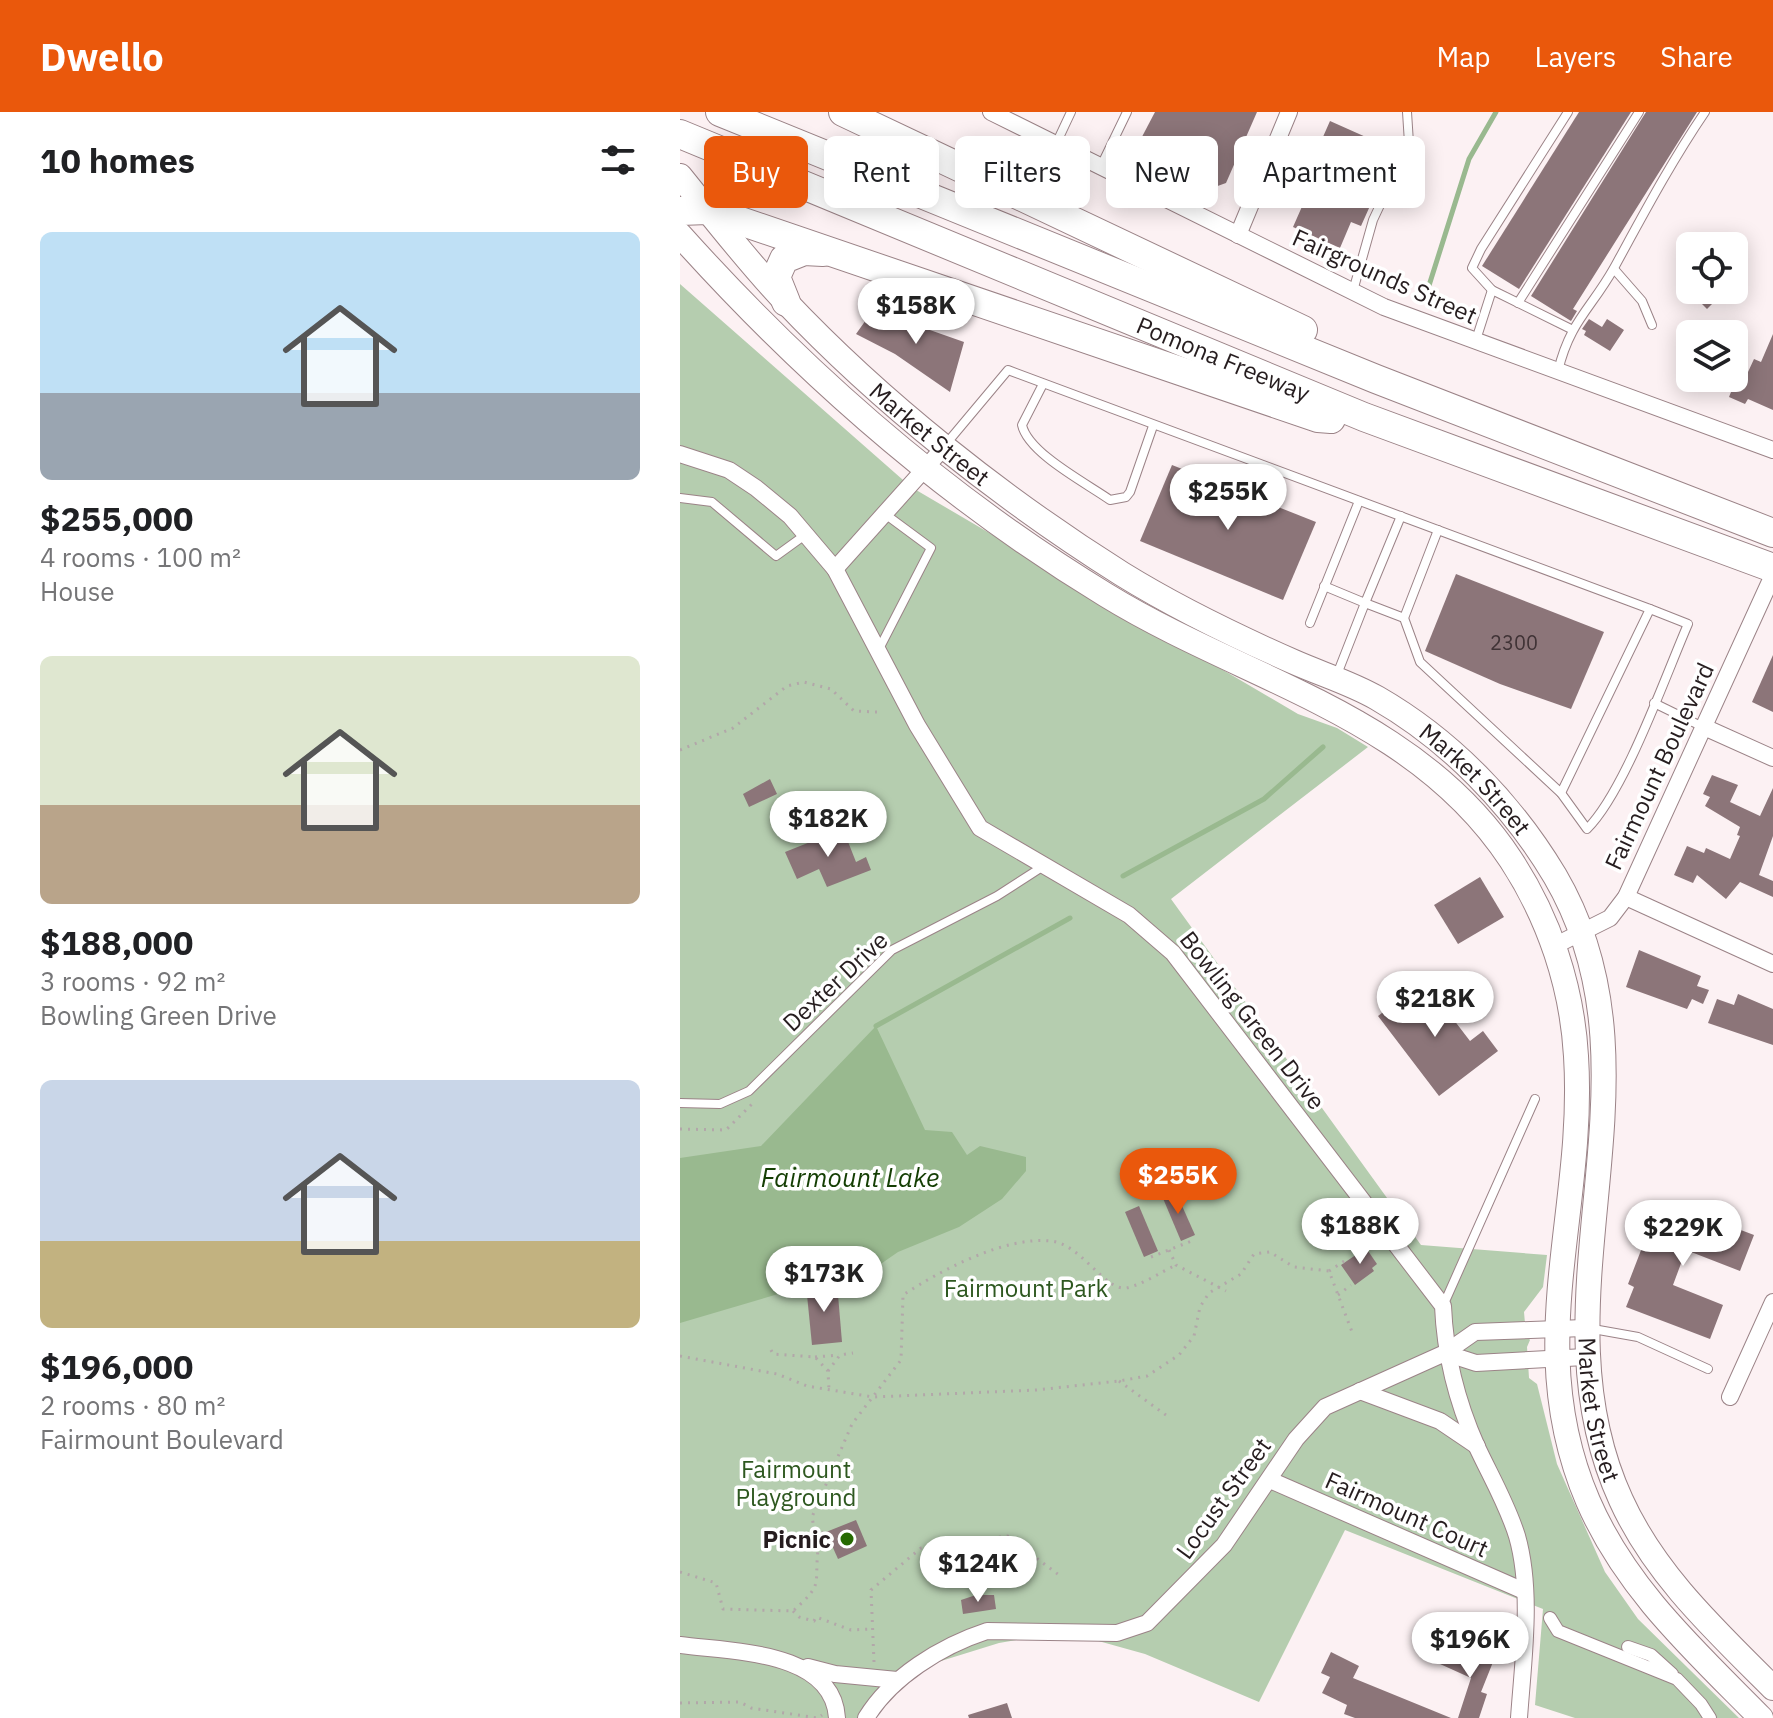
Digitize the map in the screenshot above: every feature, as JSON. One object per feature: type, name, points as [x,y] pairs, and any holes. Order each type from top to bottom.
[{"type":"highway","name":"Pomona Freeway","points":[[720,112],[1376,379],[1763,529]]},
{"type":"highway","points":[[843,112],[1341,348],[1376,379]]},
{"type":"highway","name":"Pomona Freeway","points":[[680,134],[1364,417],[1773,568]]},
{"type":"highway","points":[[694,210],[831,252],[1318,418],[1364,417]]},
{"type":"highway","points":[[786,302],[776,277],[784,259],[804,251],[831,252]]},
{"type":"main road","name":"Market Street","points":[[680,176],[694,210],[871,384],[1047,523],[1124,575],[1201,619],[1374,696],[1410,719],[1467,765],[1501,801],[1556,878],[1580,934],[1600,1011],[1606,1075],[1584,1328],[1590,1401],[1605,1459],[1619,1498],[1647,1548],[1684,1598],[1773,1688]]},
{"type":"main road","name":"Market Street","points":[[680,235],[774,335],[928,467],[1027,544],[1107,596],[1203,649],[1377,731],[1431,769],[1473,810],[1508,855],[1554,946],[1569,999],[1577,1078],[1555,1329],[1570,1450],[1587,1497],[1620,1562],[1654,1609],[1761,1718]]},
{"type":"street","name":"Fairgrounds Street","points":[[991,112],[1040,136]]},
{"type":"street","points":[[1238,235],[1289,112]]},
{"type":"street","name":"Fairgrounds Street","points":[[1090,161],[1384,307],[1451,335],[1773,450]]},
{"type":"street","points":[[835,569],[946,445]]},
{"type":"street","name":"Bowling Green Drive","points":[[680,454],[729,470],[790,516],[835,569],[917,725],[980,828],[1143,925],[1187,970],[1443,1306]]},
{"type":"street","name":"Fairmount Boulevard","points":[[1554,946],[1610,918],[1626,897],[1773,575]]},
{"type":"street","points":[[1704,727],[1773,758]]},
{"type":"street","points":[[1626,897],[1773,964]]},
{"type":"street","points":[[1730,1397],[1773,1302]]},
{"type":"street","points":[[1443,1306],[1445,1353],[1477,1446],[1500,1490],[1517,1539],[1524,1591],[1519,1718]]},
{"type":"street","points":[[1445,1353],[1475,1332],[1584,1328]]},
{"type":"street","points":[[1445,1353],[1476,1363],[1585,1357]]},
{"type":"street","name":"Locust Street","points":[[866,1718],[897,1680],[966,1638],[987,1631],[1117,1633],[1147,1623],[1224,1545],[1296,1439],[1325,1407],[1445,1353]]},
{"type":"street","points":[[1360,1391],[1440,1421],[1477,1446]]},
{"type":"street","name":"Fairmount Court","points":[[1270,1480],[1524,1591]]},
{"type":"street","points":[[1550,1618],[1558,1631],[1677,1679]]},
{"type":"street","points":[[680,1645],[802,1665],[835,1674],[897,1680]]},
{"type":"street","points":[[1628,1647],[1651,1655],[1701,1704],[1710,1718]]},
{"type":"street","points":[[802,1665],[822,1683],[836,1712]]},
{"type":"lane","points":[[1060,136],[1071,112]]},
{"type":"lane","points":[[1101,166],[1127,112]]},
{"type":"lane","points":[[1353,292],[1373,220],[1409,143],[1407,112]]},
{"type":"lane","points":[[1568,112],[1472,268],[1492,290],[1571,329]]},
{"type":"lane","points":[[1518,303],[1639,112]]},
{"type":"lane","points":[[1558,372],[1571,329],[1614,269],[1639,218],[1705,112]]},
{"type":"lane","points":[[1614,269],[1642,301],[1652,325]]},
{"type":"lane","points":[[1475,343],[1492,290]]},
{"type":"lane","points":[[946,445],[1008,370],[1153,426],[1401,516],[1688,624],[1621,775],[1597,819],[1587,829],[1561,793],[1420,662],[1404,618],[1438,530]]},
{"type":"lane","points":[[1043,384],[1022,425],[1024,434],[1035,448],[1110,500],[1126,497],[1130,492],[1153,426]]},
{"type":"lane","points":[[680,498],[712,502],[776,556],[806,535]]},
{"type":"lane","points":[[1310,623],[1359,501]]},
{"type":"lane","points":[[878,651],[931,548],[885,514]]},
{"type":"lane","points":[[1335,679],[1401,516]]},
{"type":"lane","points":[[1324,586],[1404,618]]},
{"type":"lane","points":[[1561,793],[1650,609]]},
{"type":"lane","points":[[1654,703],[1704,727]]},
{"type":"lane","name":"Dexter Drive","points":[[680,1103],[720,1104],[749,1091],[892,950],[997,896],[1042,867]]},
{"type":"lane","points":[[1443,1306],[1535,1099]]},
{"type":"lane","points":[[1584,1328],[1638,1337],[1708,1369]]},
{"type":"path","points":[[680,750],[733,728],[787,686],[804,682],[831,689],[854,711],[877,712]]},
{"type":"path","points":[[1151,1257],[1194,1240]]},
{"type":"path","points":[[793,1611],[813,1592],[819,1577],[818,1550],[824,1546],[822,1532],[814,1528],[812,1517],[852,1424],[901,1360],[903,1295],[948,1266],[1005,1247],[1052,1241],[1089,1260],[1109,1285],[1117,1288],[1128,1288],[1176,1265]]},
{"type":"path","points":[[1169,1250],[1176,1265],[1226,1291]]},
{"type":"path","points":[[680,1356],[777,1374],[807,1386],[873,1397],[1036,1390],[1119,1381],[1147,1376],[1179,1355],[1194,1336],[1200,1307],[1209,1293],[1241,1274],[1254,1254],[1270,1252],[1294,1267],[1329,1271],[1346,1260]]},
{"type":"path","points":[[1329,1271],[1352,1332]]},
{"type":"path","points":[[1338,1295],[1351,1285]]},
{"type":"path","points":[[771,1350],[773,1354],[815,1357],[853,1353]]},
{"type":"path","points":[[828,1371],[840,1355]]},
{"type":"path","points":[[815,1357],[828,1371],[829,1390]]},
{"type":"path","points":[[1119,1381],[1170,1418]]},
{"type":"path","points":[[874,1668],[871,1590],[921,1548],[1007,1536],[1026,1542],[1035,1557],[1059,1575]]},
{"type":"path","points":[[680,1572],[716,1583],[723,1609],[793,1611],[799,1617],[814,1621],[816,1617],[851,1630],[871,1629]]},
{"type":"path","points":[[680,1703],[740,1702],[751,1708],[818,1718],[836,1712]]},
{"type":"green space","name":"Fairmount Park","points":[[680,284],[911,487],[1298,714],[1337,728],[1368,747],[1171,899],[1421,1245],[1547,1255],[1543,1287],[1524,1312],[1526,1335],[1530,1340],[1527,1347],[1529,1378],[1537,1384],[1557,1464],[1605,1572],[1638,1619],[1739,1718],[1575,1718],[1535,1705],[1543,1609],[1345,1530],[1259,1702],[1145,1654],[1084,1637],[1040,1636],[999,1643],[912,1670],[868,1718],[680,1718]]},
{"type":"water","name":"Fairmount Lake","points":[[876,1026],[925,1130],[952,1132],[967,1155],[980,1146],[1026,1157],[1026,1171],[1002,1199],[959,1227],[898,1252],[872,1270],[842,1282],[841,1277],[802,1281],[802,1287],[680,1323],[680,1158],[761,1146]]},
{"type":"building","points":[[1155,112],[1257,112],[1247,136],[1234,136],[1234,165],[1226,183],[1218,186],[1218,136],[1142,136]]},
{"type":"building","points":[[1579,112],[1631,112],[1519,289],[1482,266]]},
{"type":"building","points":[[1646,112],[1697,112],[1573,309],[1577,311],[1571,321],[1531,296]]},
{"type":"building","points":[[1330,121],[1364,136],[1323,136]]},
{"type":"building","points":[[1301,208],[1369,208],[1361,226],[1351,222],[1340,248],[1293,227]]},
{"type":"building","points":[[873,310],[964,342],[950,392],[895,354],[856,334]]},
{"type":"building","points":[[1589,319],[1602,327],[1607,319],[1624,330],[1610,351],[1584,335],[1586,331],[1582,329]]},
{"type":"building","points":[[1773,334],[1773,410],[1748,399],[1745,404],[1729,397],[1731,392],[1748,392],[1748,372],[1754,359],[1761,362]]},
{"type":"building","points":[[1172,465],[1316,522],[1283,600],[1140,541]]},
{"type":"building","points":[[1456,574],[1604,632],[1571,709],[1500,684],[1425,651]]},
{"type":"building","points":[[1773,655],[1773,712],[1752,702]]},
{"type":"building","points":[[1712,775],[1738,785],[1730,802],[1760,816],[1773,788],[1773,836],[1759,875],[1773,881],[1773,897],[1740,882],[1726,899],[1697,875],[1693,883],[1674,875],[1687,846],[1704,853],[1706,848],[1730,859],[1740,836],[1737,835],[1740,827],[1705,806],[1710,797],[1703,794]]},
{"type":"building","points":[[770,779],[777,794],[749,807],[743,794]]},
{"type":"building","points":[[843,829],[856,862],[866,857],[871,870],[827,887],[819,869],[797,879],[785,852]]},
{"type":"building","points":[[1480,877],[1504,917],[1458,944],[1434,905]]},
{"type":"building","points":[[1639,950],[1701,976],[1697,986],[1709,990],[1703,1004],[1692,999],[1687,1009],[1626,987]]},
{"type":"building","points":[[1424,981],[1470,1041],[1483,1031],[1498,1051],[1439,1096],[1378,1016]]},
{"type":"building","points":[[1738,994],[1773,1009],[1773,1045],[1708,1023],[1717,999],[1734,1005]]},
{"type":"building","points":[[1175,1190],[1195,1235],[1181,1241],[1162,1196]]},
{"type":"building","points":[[1672,1204],[1754,1235],[1740,1271],[1686,1250],[1673,1285],[1723,1305],[1710,1339],[1626,1307],[1634,1287],[1628,1284],[1655,1214],[1667,1218]]},
{"type":"building","points":[[1139,1206],[1158,1251],[1144,1257],[1125,1212]]},
{"type":"building","points":[[1366,1248],[1377,1264],[1372,1268],[1374,1271],[1355,1285],[1341,1265]]},
{"type":"building","points":[[837,1283],[842,1342],[812,1345],[806,1285]]},
{"type":"building","name":"Picnic","points":[[856,1520],[867,1546],[838,1559],[826,1532]]},
{"type":"building","points":[[976,1595],[994,1595],[996,1609],[963,1614],[961,1600]]},
{"type":"building","points":[[1446,1650],[1465,1658],[1468,1652],[1493,1662],[1481,1692],[1487,1694],[1479,1718],[1458,1718],[1471,1678],[1440,1664]]},
{"type":"building","points":[[1331,1652],[1359,1666],[1353,1678],[1451,1718],[1355,1718],[1344,1714],[1347,1705],[1322,1693],[1330,1677],[1321,1673]]},
{"type":"building","points":[[1007,1703],[1012,1718],[969,1718],[968,1715]]},
{"type":"waterway","points":[[1426,295],[1469,159],[1496,112]]},
{"type":"waterway","points":[[1123,876],[1264,799],[1323,747]]},
{"type":"waterway","points":[[876,1026],[1070,918]]},
{"type":"place","name":"Picnic","points":[[847,1539]]},
{"type":"park label","name":"Fairmount Playground","points":[[796,1483]]}]
